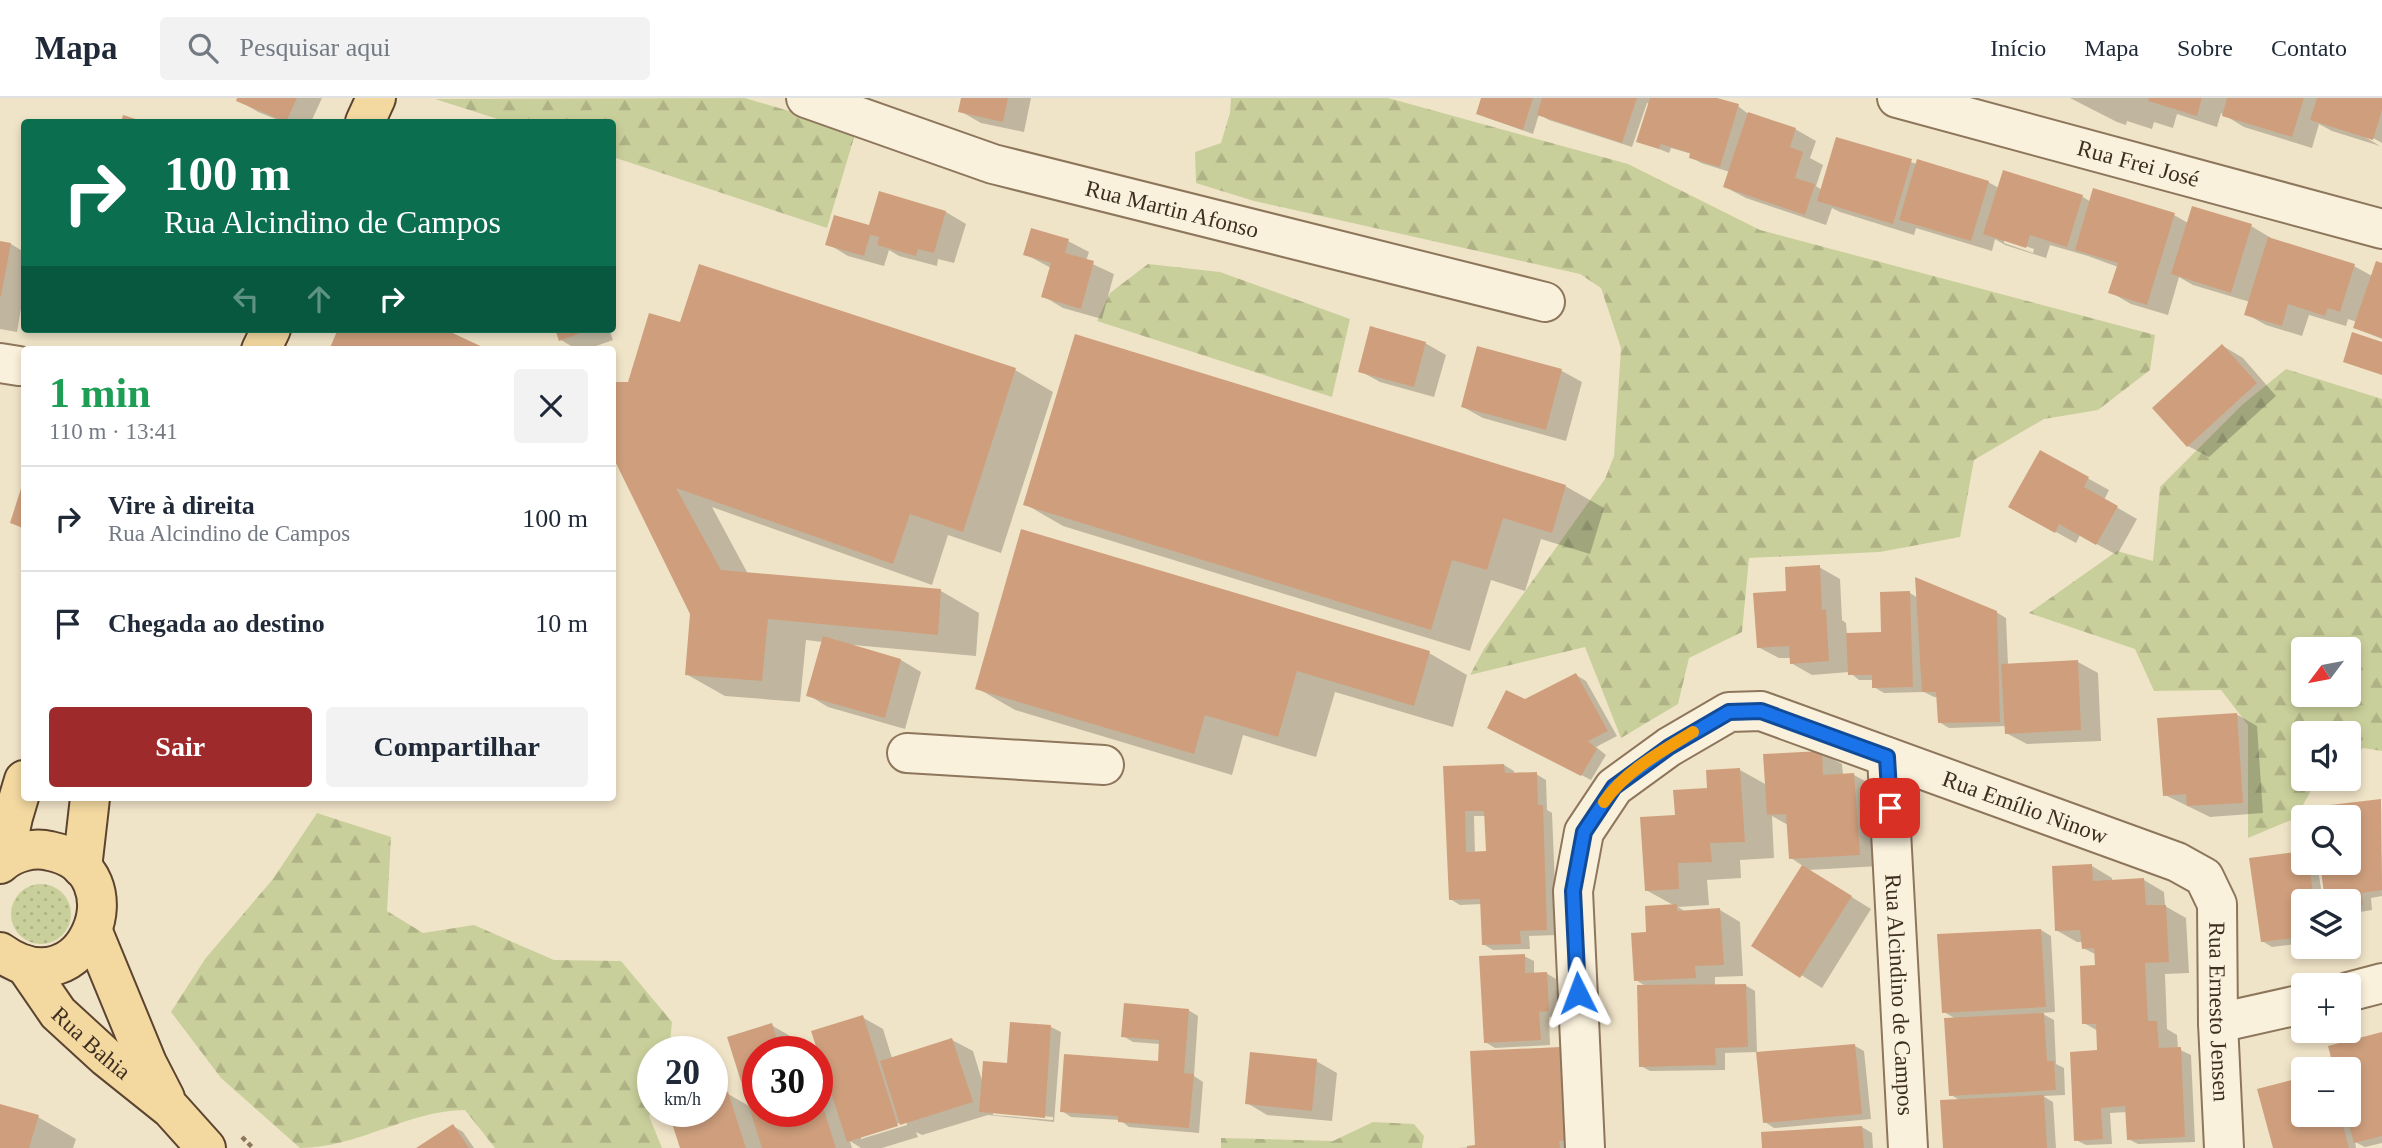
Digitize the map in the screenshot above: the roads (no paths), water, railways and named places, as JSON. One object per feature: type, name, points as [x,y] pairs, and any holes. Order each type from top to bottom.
[{"type":"main road","points":[[366,119],[376,98]]},
{"type":"main road","points":[[2,862],[21,790]]},
{"type":"main road","points":[[82,869],[90,801]]},
{"type":"main road","points":[[2,862],[24,852],[58,852],[82,869],[90,879],[98,910],[93,932],[84,946],[72,957],[58,964],[41,967],[9,960]]},
{"type":"main road","name":"Rua Bahia","points":[[93,932],[147,1063],[171,1109]]},
{"type":"main road","name":"Rua Bahia","points":[[9,960],[58,1013],[106,1057],[171,1109],[206,1148]]},
{"type":"street","name":"Rua Martin Afonso","points":[[806,98],[993,164],[1545,302]]},
{"type":"street","name":"Rua Frei José","points":[[1896,98],[2382,229]]},
{"type":"street","name":"Rua Emílio Ninow","points":[[1585,1148],[1573,891],[1584,832],[1614,787],[1669,747],[1729,712],[1761,711],[2177,862],[2204,877]]},
{"type":"street","points":[[907,753],[1104,765]]},
{"type":"street","name":"Rua Alcindino de Campos","points":[[1887,757],[1908,1148]]},
{"type":"street","name":"Rua Ernesto Jensen","points":[[2204,877],[2217,904],[2218,1023],[2224,1148]]},
{"type":"street","points":[[2361,989],[2382,983]]},
{"type":"street","points":[[2218,1023],[2291,1007]]}]
